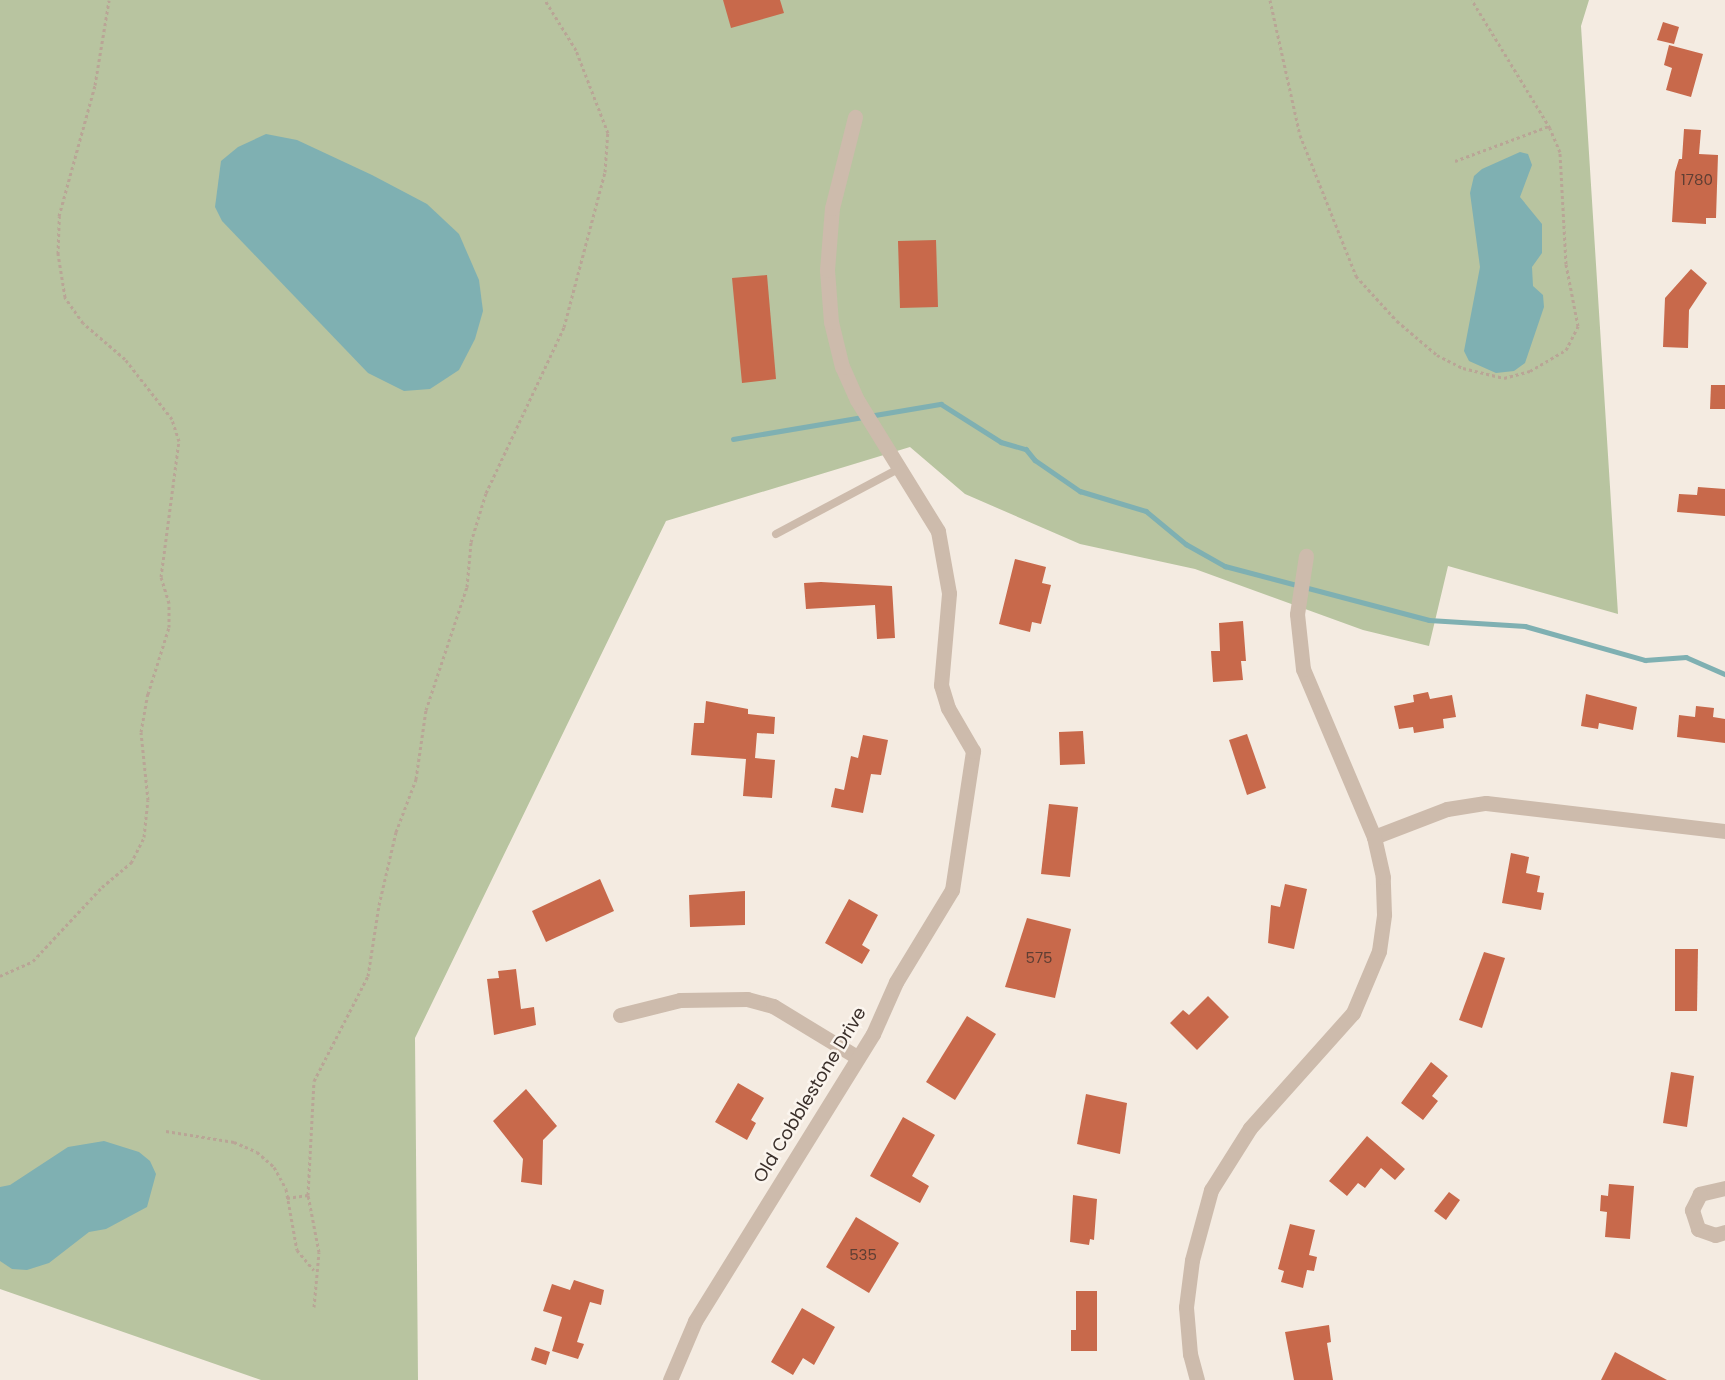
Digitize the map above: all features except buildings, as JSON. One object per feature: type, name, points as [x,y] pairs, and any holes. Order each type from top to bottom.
[{"type":"street","points":[[855,117],[832,208],[826,270],[831,322],[842,367],[857,400],[900,468]]},
{"type":"street","name":"Old Cobblestone Drive","points":[[670,1380],[695,1321],[873,1034],[896,982],[952,890],[973,751],[948,708],[941,685],[949,593],[938,531],[900,468]]},
{"type":"street","points":[[1197,1380],[1190,1354],[1186,1307],[1192,1260],[1211,1190],[1250,1128],[1338,1034],[1367,986],[1378,951],[1384,914],[1383,877],[1374,837],[1303,669],[1297,615],[1306,556]]},
{"type":"street","points":[[1374,837],[1447,809],[1486,803],[1725,831]]},
{"type":"street","points":[[620,1015],[680,1000],[747,999],[773,1006],[857,1057]]},
{"type":"street","points":[[1725,1188],[1700,1194],[1692,1210],[1698,1229],[1715,1235],[1725,1232]]},
{"type":"lane","points":[[776,534],[900,468]]},
{"type":"path","points":[[0,976],[33,961],[102,887],[131,863],[144,837],[148,800],[141,732],[148,694],[169,627],[170,603],[161,577],[179,441],[176,430],[153,390],[83,323],[65,297],[58,254],[59,216],[95,85],[109,0]]},
{"type":"path","points":[[314,1307],[314,1270],[319,1252],[308,1195],[314,1081],[368,976],[379,905],[396,832],[416,779],[426,710],[467,586],[471,542],[486,494],[564,327],[598,206],[608,133],[576,50],[545,0]]},
{"type":"path","points":[[1270,0],[1300,135],[1356,276],[1397,321],[1437,355],[1488,376],[1504,378],[1530,371],[1566,350],[1576,337],[1577,309],[1566,264],[1560,152],[1549,126],[1472,0]]},
{"type":"path","points":[[1455,161],[1549,126]]},
{"type":"path","points":[[166,1131],[234,1142],[257,1152],[274,1167],[287,1197],[297,1250],[314,1270]]},
{"type":"path","points":[[287,1197],[308,1195]]},
{"type":"green space","points":[[0,0],[1589,0],[1581,26],[1618,614],[1448,566],[1429,646],[1363,630],[1195,569],[1080,544],[965,494],[910,447],[666,521],[415,1038],[418,1380],[261,1380],[0,1289]]},
{"type":"water","points":[[266,134],[297,140],[372,175],[427,204],[459,234],[479,280],[483,311],[475,339],[459,370],[430,389],[404,391],[368,373],[222,221],[215,207],[221,161],[238,147]]},
{"type":"water","points":[[1520,152],[1528,154],[1532,165],[1520,197],[1542,224],[1542,253],[1532,267],[1533,286],[1543,295],[1544,307],[1525,363],[1514,371],[1496,373],[1469,361],[1464,351],[1480,267],[1470,193],[1474,176],[1482,169]]},
{"type":"water","points":[[104,1141],[139,1152],[150,1161],[156,1174],[147,1207],[106,1229],[89,1232],[49,1263],[27,1270],[12,1269],[0,1261],[0,1187],[10,1185],[68,1147]]},
{"type":"waterway","points":[[733,439],[941,404],[1001,442],[1026,449],[1035,460],[1080,491],[1146,511],[1186,544],[1225,566],[1429,620],[1525,626],[1645,660],[1686,657],[1725,674]]}]
